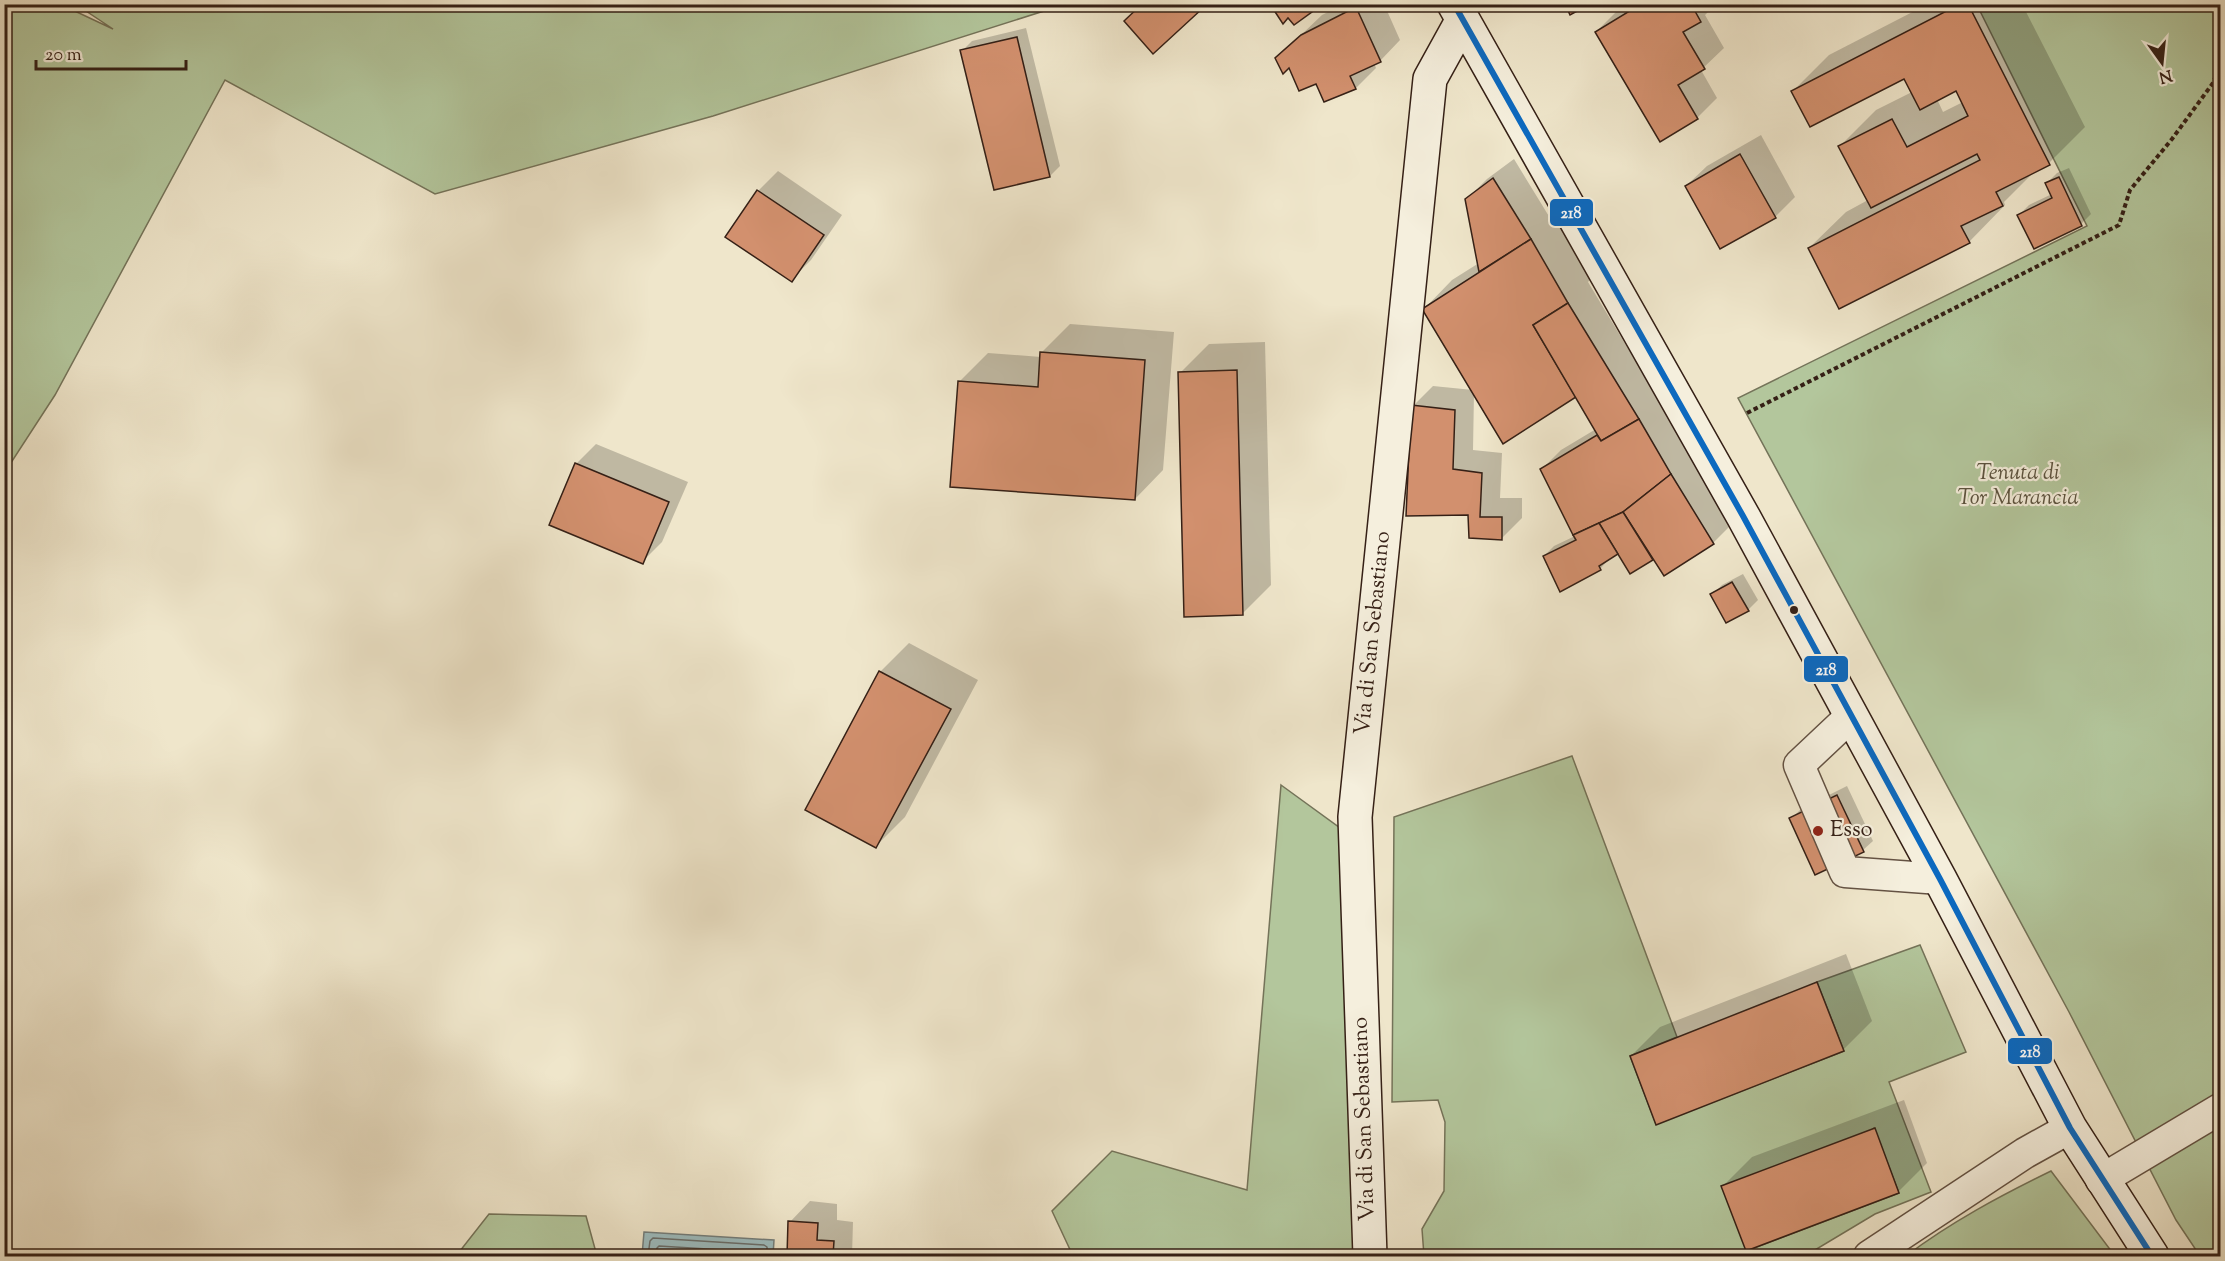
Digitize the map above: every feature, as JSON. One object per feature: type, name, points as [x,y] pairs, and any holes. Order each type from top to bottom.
[{"type":"main road","points":[[1458,13],[1743,516],[1940,879],[2070,1128],[2152,1257]]},
{"type":"main road","name":"Via di San Sebastiano","points":[[1370,1257],[1355,817],[1430,79],[1458,13]]},
{"type":"lane","points":[[1851,716],[1798,765],[1845,872],[1940,879]]},
{"type":"lane","points":[[2101,1180],[2220,1109]]},
{"type":"lane","points":[[1869,1257],[2025,1153],[2070,1128]]},
{"type":"path","points":[[1748,413],[2119,225],[2130,190],[2172,139],[2213,83],[2220,65]]},
{"type":"green space","points":[[5,4],[62,5],[113,29],[80,7],[81,5],[1063,5],[713,116],[435,194],[225,80],[55,395],[5,472]]},
{"type":"green space","name":"Tenuta di Tor Marancia","points":[[1977,5],[2220,5],[2220,1256],[2200,1256],[2176,1220],[2069,1012],[1738,398],[2087,226]]},
{"type":"green space","points":[[1572,756],[1677,1037],[1630,1056],[1656,1124],[1844,1051],[1817,982],[1920,945],[1966,1052],[1889,1082],[1931,1192],[1875,1214],[1805,1256],[1424,1256],[1422,1229],[1444,1191],[1445,1122],[1438,1100],[1392,1102],[1394,817]],"holes":[[[1874,1128],[1899,1193],[1746,1251]]]},
{"type":"green space","points":[[1281,785],[1340,828],[1355,1256],[1073,1256],[1052,1211],[1112,1151],[1247,1190]]},
{"type":"green space","points":[[2051,1171],[2115,1256],[1906,1256],[1976,1210]]},
{"type":"green space","points":[[489,1214],[586,1216],[597,1256],[456,1256]]},
{"type":"water","points":[[644,1232],[774,1240],[773,1256],[642,1256]]},
{"type":"building","points":[[1142,4],[1200,4],[1203,8],[1153,54],[1124,21]]},
{"type":"building","points":[[1270,4],[1312,4],[1316,9],[1294,25],[1288,18],[1283,24]]},
{"type":"building","points":[[1565,4],[1590,4],[1570,15]]},
{"type":"building","points":[[1641,4],[1691,4],[1701,22],[1683,32],[1705,69],[1678,85],[1698,119],[1660,142],[1595,32]]},
{"type":"building","points":[[1960,4],[1968,4],[2050,165],[1996,192],[2003,206],[1961,226],[1970,243],[1839,309],[1808,248],[1980,160],[1977,154],[1871,208],[1838,146],[1892,119],[1907,147],[1968,116],[1956,91],[1920,110],[1904,79],[1810,127],[1791,91]]},
{"type":"building","points":[[1356,7],[1381,62],[1350,76],[1356,89],[1324,102],[1316,84],[1299,91],[1289,68],[1283,74],[1275,58],[1301,35]]},
{"type":"building","points":[[1017,37],[1050,177],[994,190],[960,50]]},
{"type":"building","points":[[1740,154],[1776,218],[1720,249],[1685,186]]},
{"type":"building","points":[[2059,177],[2082,226],[2034,249],[2017,215],[2052,198],[2045,183]]},
{"type":"building","points":[[1493,178],[1531,239],[1479,272],[1465,199]]},
{"type":"building","points":[[757,190],[824,235],[792,282],[725,237]]},
{"type":"building","points":[[1531,239],[1568,303],[1533,325],[1576,397],[1503,444],[1422,309]]},
{"type":"building","points":[[1568,303],[1639,419],[1601,441],[1533,325]]},
{"type":"building","points":[[1040,352],[1145,360],[1135,500],[950,487],[958,381],[1038,387]]},
{"type":"building","points":[[1237,370],[1243,615],[1184,617],[1178,372]]},
{"type":"building","points":[[1411,405],[1455,410],[1453,469],[1482,473],[1480,517],[1502,517],[1502,540],[1469,538],[1468,515],[1406,516]]},
{"type":"building","points":[[1639,419],[1671,474],[1623,512],[1573,535],[1540,469],[1597,435],[1601,441]]},
{"type":"building","points":[[575,463],[669,502],[643,564],[549,525]]},
{"type":"building","points":[[1671,474],[1714,544],[1664,576],[1623,512]]},
{"type":"building","points":[[1623,512],[1653,560],[1630,574],[1599,523]]},
{"type":"building","points":[[1599,523],[1618,554],[1599,566],[1601,570],[1560,592],[1543,556],[1576,540],[1573,535]]},
{"type":"building","points":[[1732,582],[1749,611],[1726,623],[1710,594]]},
{"type":"building","points":[[879,671],[951,709],[876,848],[805,810]]},
{"type":"building","points":[[1837,795],[1864,852],[1815,875],[1789,818]]},
{"type":"building","points":[[1817,982],[1844,1051],[1656,1125],[1630,1056]]},
{"type":"building","points":[[1875,1128],[1899,1193],[1746,1251],[1721,1186]]},
{"type":"building","points":[[788,1221],[818,1223],[817,1240],[834,1241],[833,1256],[787,1256]]},
{"type":"transit line","name":"218","points":[[1454,4],[1743,516],[1940,879],[2070,1128],[2152,1256]]},
{"type":"place","name":"Esso","points":[[1818,831]]}]
